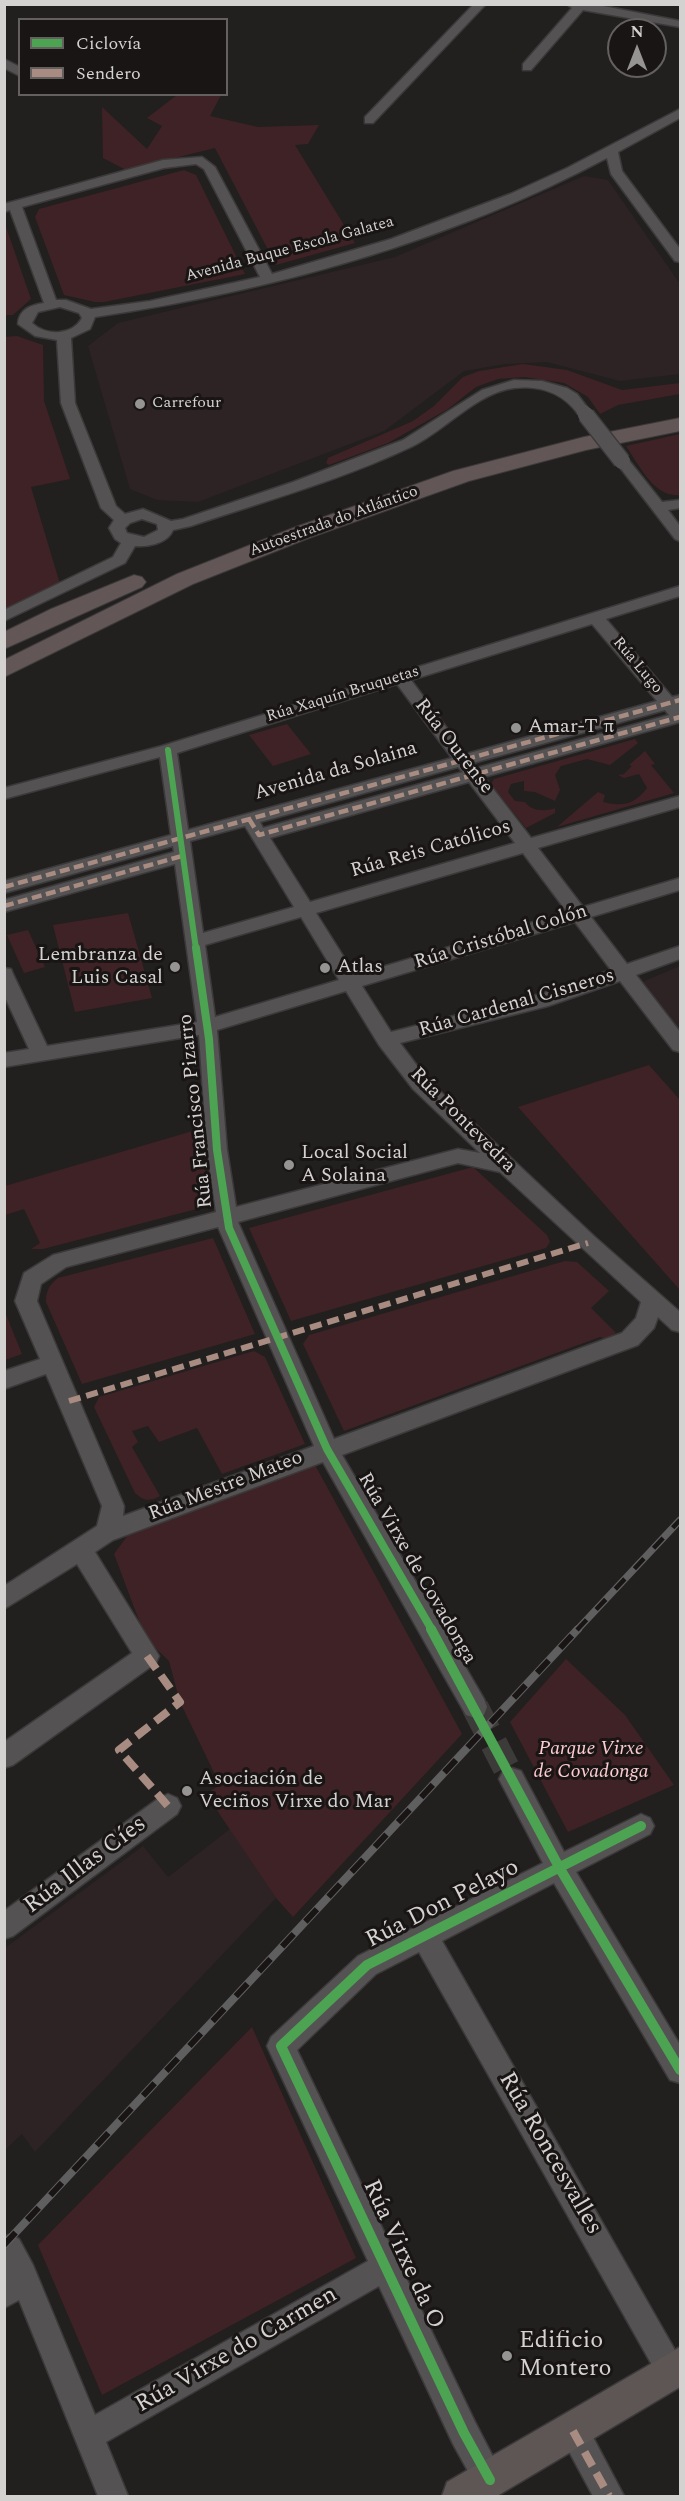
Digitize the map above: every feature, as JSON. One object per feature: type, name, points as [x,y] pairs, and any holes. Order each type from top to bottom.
[{"type":"highway","name":"Autoestrada do Atlántico","points":[[398,475],[497,444],[681,405]]},
{"type":"highway","name":"Autoestrada do Atlántico","points":[[4,670],[184,579],[301,533],[461,476],[584,444],[681,425]]},
{"type":"highway","name":"Autoestrada do Atlántico","points":[[4,642],[82,605],[263,527],[367,487]]},
{"type":"main road","points":[[475,2488],[676,2368]]},
{"type":"street","points":[[369,120],[481,4]]},
{"type":"street","points":[[527,67],[576,5],[681,24]]},
{"type":"street","points":[[4,62],[18,72]]},
{"type":"street","name":"Avenida Buque Escola Galatea","points":[[88,314],[176,299],[267,278],[379,248],[571,171],[681,112]]},
{"type":"street","points":[[611,151],[616,176],[679,254]]},
{"type":"street","points":[[51,304],[10,207],[164,164],[198,160],[209,167],[267,278]]},
{"type":"street","points":[[594,160],[590,165],[593,168],[616,176]]},
{"type":"street","points":[[571,171],[616,176]]},
{"type":"street","points":[[51,304],[70,304],[88,314],[85,327],[64,335],[44,335],[20,324],[28,314],[51,304]]},
{"type":"street","points":[[64,335],[68,403],[109,508],[123,520]]},
{"type":"street","points":[[167,526],[186,523],[372,459],[411,442],[460,412],[486,391],[514,384],[544,386],[568,394],[681,536]]},
{"type":"street","points":[[657,507],[681,504]]},
{"type":"street","points":[[132,515],[151,515],[164,521],[167,526],[166,531],[155,540],[130,541],[118,533],[117,528],[123,520],[132,515]]},
{"type":"street","points":[[4,616],[119,560],[130,541]]},
{"type":"street","name":"Rúa Xaquín Bruquetas","points":[[4,794],[168,750],[594,616],[681,591]]},
{"type":"street","name":"Rúa Lugo","points":[[594,616],[675,701],[680,717]]},
{"type":"street","name":"Rúa Ourense","points":[[400,678],[529,845],[579,915],[681,1045]]},
{"type":"street","name":"Avenida da Solaina","points":[[4,906],[464,760],[675,701]]},
{"type":"street","name":"Avenida da Solaina","points":[[254,827],[475,774],[680,717]]},
{"type":"street","name":"Rúa Francisco Pizarro","points":[[168,750],[205,1027],[226,1217],[327,1449]]},
{"type":"street","name":"Rúa Reis Católicos","points":[[194,942],[681,801]]},
{"type":"street","name":"Rúa Pontevedra","points":[[254,827],[386,1040],[420,1084],[459,1124],[681,1324]]},
{"type":"street","name":"Avenida da Solaina","points":[[4,887],[181,848]]},
{"type":"street","name":"Rúa Cristóbal Colón","points":[[4,1060],[205,1027],[681,884]]},
{"type":"street","name":"Rúa Cardenal Cisneros","points":[[386,1040],[548,999],[681,952]]},
{"type":"street","points":[[4,974],[41,1053]]},
{"type":"street","points":[[458,1156],[466,1140],[459,1124]]},
{"type":"street","points":[[105,1533],[111,1523],[113,1506],[26,1301],[32,1279],[60,1261],[458,1156],[504,1165]]},
{"type":"street","name":"Rúa Mestre Mateo","points":[[4,1599],[105,1533],[327,1449],[630,1339],[646,1322],[652,1299]]},
{"type":"street","points":[[4,1380],[52,1363]]},
{"type":"street","name":"Rúa Virxe de Covadonga","points":[[327,1449],[389,1553],[475,1707]]},
{"type":"street","points":[[113,1506],[140,1520]]},
{"type":"street","points":[[4,1757],[147,1656],[80,1549]]},
{"type":"street","points":[[513,1779],[559,1867],[681,2070]]},
{"type":"street","name":"Rúa Illas Cíes","points":[[4,1927],[168,1806]]},
{"type":"street","name":"Rúa Don Pelayo","points":[[281,2046],[367,1965],[641,1826]]},
{"type":"street","name":"Rúa Roncesvalles","points":[[425,1936],[676,2368]]},
{"type":"street","name":"Rúa Virxe da O","points":[[281,2046],[464,2433],[475,2488]]},
{"type":"street","name":"Rúa Virxe do Carmen","points":[[88,2435],[386,2266]]},
{"type":"street","points":[[12,2273],[88,2435],[113,2496]]},
{"type":"street","points":[[573,2431],[609,2496]]},
{"type":"shaded area","points":[[584,176],[608,180],[680,284],[680,374],[620,381],[547,362],[505,364],[464,371],[384,431],[198,502],[157,500],[130,489],[88,346],[118,323],[395,257]]},
{"type":"shaded area","points":[[680,966],[680,1031],[642,982]]},
{"type":"shaded area","points":[[230,1829],[276,1898],[35,2152],[22,2134],[5,2150],[5,1948],[143,1846],[168,1877]]},
{"type":"green space","points":[[176,96],[220,96],[210,116],[258,127],[319,125],[308,144],[295,145],[355,243],[276,265],[215,148],[126,170],[103,158],[102,107],[147,149],[162,126],[147,118]]},
{"type":"green space","points":[[184,170],[196,175],[245,274],[104,302],[64,295],[35,217],[39,209]]},
{"type":"green space","points":[[5,224],[31,299],[13,315],[5,315]]},
{"type":"green space","points":[[17,336],[43,345],[44,401],[70,479],[31,487],[60,584],[5,612],[4,337]]},
{"type":"green space","points":[[523,364],[567,370],[622,390],[680,383],[680,394],[618,405],[600,414],[588,397],[564,383],[524,377],[498,379],[476,387],[448,409],[388,443],[329,465],[326,463],[328,458],[413,421],[434,406],[463,377],[479,371]]},
{"type":"green space","points":[[680,434],[680,495],[671,495],[662,491],[648,479],[626,446]]},
{"type":"green space","points":[[287,724],[311,754],[273,766],[249,735]]},
{"type":"green space","points":[[635,739],[638,743],[610,765],[587,759],[561,766],[555,775],[560,790],[555,801],[535,792],[524,791],[524,781],[511,784],[508,792],[515,801],[525,802],[538,810],[555,808],[555,813],[526,828],[491,784],[494,779]]},
{"type":"green space","points":[[645,751],[655,764],[651,765],[674,793],[557,827],[598,792],[605,795],[603,802],[611,804],[624,804],[639,797],[647,788],[639,774],[624,778],[618,775],[624,774],[632,766],[629,765]]},
{"type":"green space","points":[[128,913],[152,998],[75,1012],[53,925]]},
{"type":"green space","points":[[28,930],[45,967],[24,973],[7,935]]},
{"type":"green space","points":[[649,1065],[680,1100],[679,1289],[518,1107]]},
{"type":"green space","points":[[203,1128],[212,1205],[43,1249],[31,1249],[40,1243],[24,1209],[5,1215],[5,1186]]},
{"type":"green space","points":[[473,1167],[547,1235],[550,1242],[546,1248],[291,1321],[249,1228]]},
{"type":"green space","points":[[213,1238],[255,1334],[82,1384],[46,1302],[47,1291],[52,1283],[58,1278]]},
{"type":"green space","points":[[565,1261],[577,1262],[609,1291],[591,1308],[616,1333],[606,1339],[600,1337],[344,1431],[303,1344],[309,1335]]},
{"type":"green space","points":[[5,1312],[22,1354],[4,1360]]},
{"type":"green space","points":[[254,1351],[265,1357],[305,1444],[222,1474],[197,1428],[159,1442],[148,1426],[132,1431],[138,1442],[132,1447],[160,1496],[150,1500],[138,1496],[94,1407],[99,1397]]},
{"type":"green space","points":[[315,1465],[462,1734],[293,1917],[276,1898],[206,1794],[220,1785],[180,1702],[169,1661],[146,1639],[114,1554],[128,1535]]},
{"type":"green space","name":"Parque Virxe de Covadonga","points":[[566,1659],[625,1715],[674,1785],[568,1832],[510,1722]]},
{"type":"green space","points":[[252,2027],[356,2258],[102,2395],[38,2245]]},
{"type":"tunnel","points":[[475,1707],[512,1779]]},
{"type":"railway","points":[[577,1630],[680,1520]]},
{"type":"railway","points":[[4,2245],[578,1629]]},
{"type":"marked path","points":[[4,887],[680,700]]},
{"type":"marked path","points":[[249,819],[259,835],[680,717]]},
{"type":"marked path","points":[[456,751],[483,786]]},
{"type":"marked path","points":[[4,906],[182,856]]},
{"type":"marked path","points":[[69,1401],[588,1243]]},
{"type":"marked path","points":[[147,1656],[180,1702],[119,1750],[168,1806]]},
{"type":"marked path","points":[[573,2431],[609,2496]]},
{"type":"cycle path","points":[[168,750],[209,1039],[217,1150],[229,1228],[327,1449],[461,1680],[559,1867],[680,2070]]},
{"type":"cycle path","points":[[490,2480],[464,2433],[281,2046],[367,1965],[641,1826]]},
{"type":"place","name":"Carrefour","points":[[140,404]]},
{"type":"place","name":"Amar-T π","points":[[516,728]]},
{"type":"place","name":"Lembranza de Luis Casal","points":[[175,967]]},
{"type":"place","name":"Atlas","points":[[325,968]]},
{"type":"place","name":"Local Social A Solaina","points":[[289,1165]]},
{"type":"place","name":"Asociación de Veciños Virxe do Mar","points":[[187,1791]]},
{"type":"place","name":"Edificio Montero","points":[[507,2356]]}]
